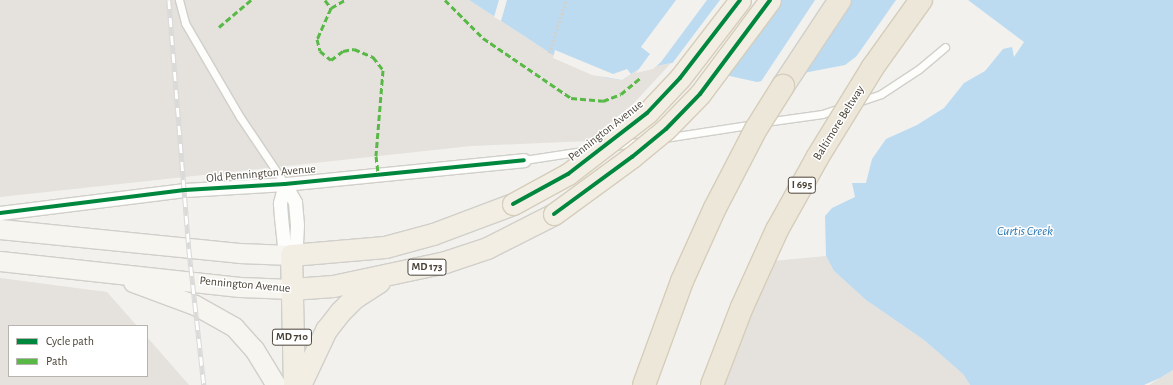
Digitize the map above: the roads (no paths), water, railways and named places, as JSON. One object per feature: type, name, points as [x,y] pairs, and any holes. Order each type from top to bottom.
[{"type":"highway","points":[[644,385],[682,281],[715,208],[756,129],[840,0]]},
{"type":"highway","name":"Baltimore Beltway","points":[[712,385],[742,307],[781,223],[817,158],[873,67],[921,0]]},
{"type":"main road","name":"Pennington Avenue","points":[[0,229],[238,254],[385,247],[433,234],[513,204],[568,174],[647,112],[680,78],[740,0]]},
{"type":"main road","name":"Pennington Avenue","points":[[0,261],[240,287],[292,289],[333,286],[391,275],[445,262],[487,248],[554,214],[632,157],[666,129],[700,94],[770,0]]},
{"type":"main road","name":"MD 710","points":[[291,252],[294,385]]},
{"type":"main road","points":[[95,271],[169,294],[195,305],[234,327],[254,350],[276,385]]},
{"type":"main road","points":[[300,385],[326,330],[340,312],[354,298],[391,275]]},
{"type":"street","name":"Old Pennington Avenue","points":[[0,213],[185,190],[285,184],[524,160]]},
{"type":"street","points":[[285,184],[295,202],[297,225],[296,244],[291,252]]},
{"type":"lane","points":[[179,0],[185,23],[240,117],[285,184]]},
{"type":"lane","points":[[524,160],[822,114],[881,94],[919,69],[945,46]]},
{"type":"water","points":[[469,0],[931,0],[845,65],[757,82],[671,63],[637,70],[622,80],[606,78],[553,55]]},
{"type":"water","name":"Curtis Creek","points":[[968,0],[1173,0],[1173,370],[1160,378],[1144,385],[970,385],[963,374],[924,340],[866,300],[834,271],[826,256],[825,216],[832,208],[855,197],[852,183],[866,183],[872,159],[886,139],[917,125],[944,108],[964,83],[985,71],[1003,49],[1012,47],[1014,57],[1024,42]]},
{"type":"railway","points":[[169,0],[189,249],[204,385]]}]
